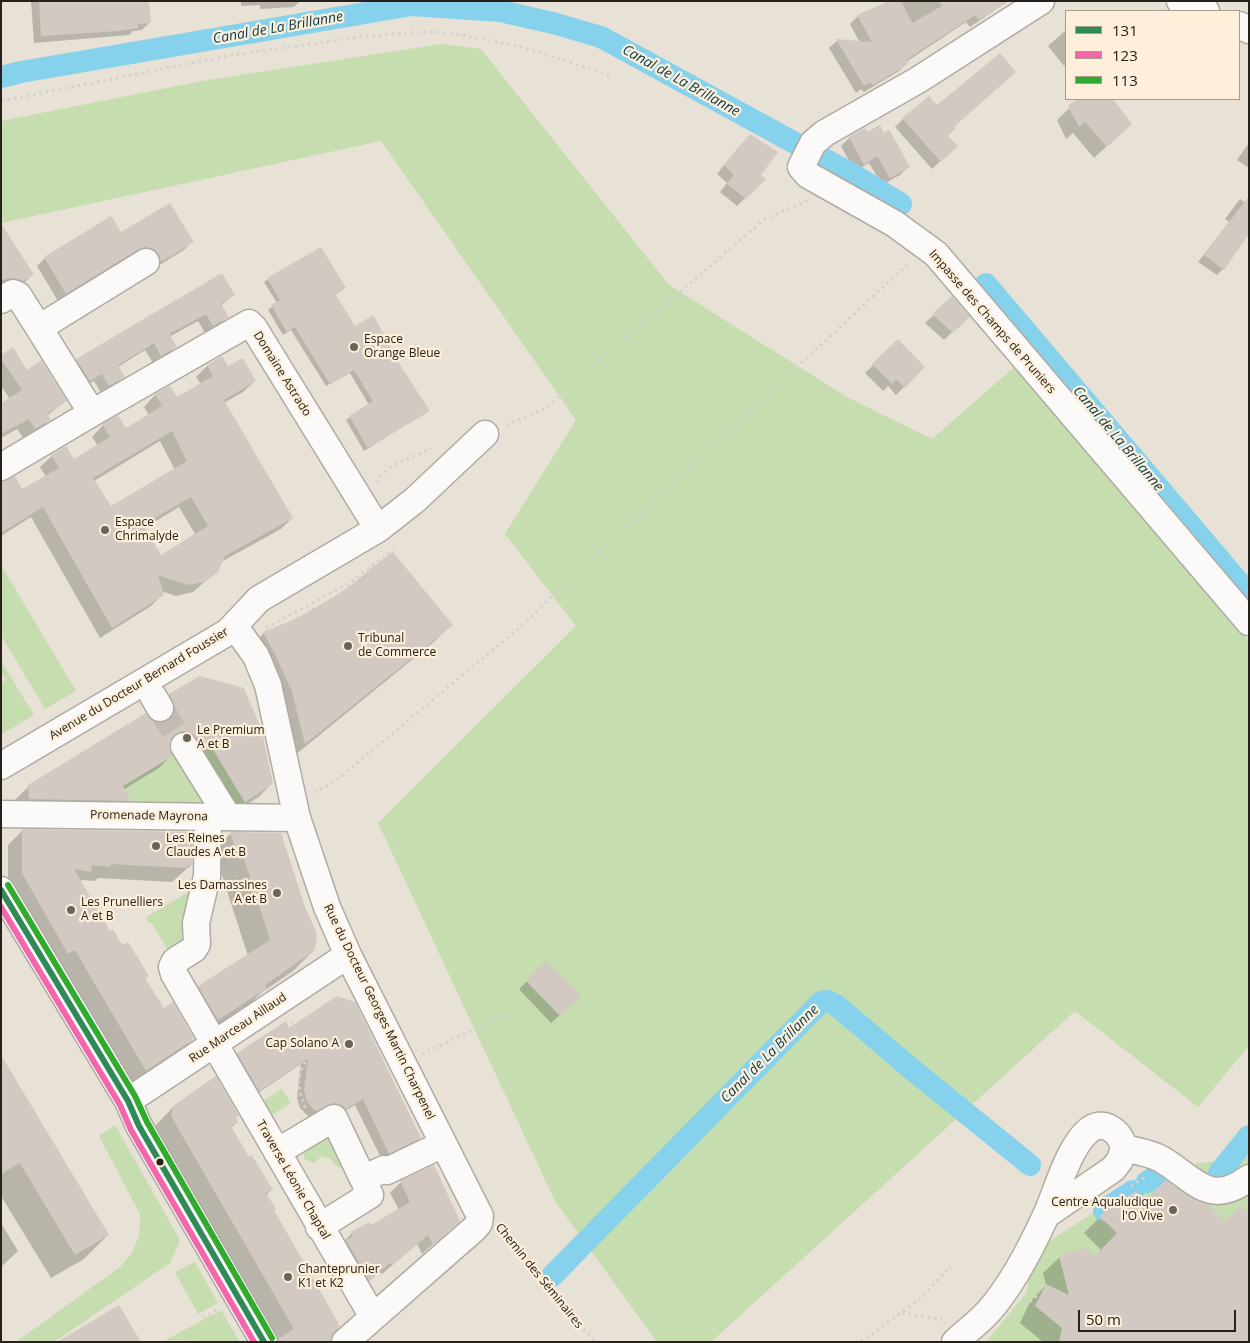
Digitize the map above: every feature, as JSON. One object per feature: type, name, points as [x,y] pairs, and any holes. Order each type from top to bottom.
[{"type":"street","name":"Impasse des Champs de Pruniers","points":[[1041,1],[918,80],[835,126],[808,151],[801,167],[804,172],[895,224],[927,246],[1249,622]]},
{"type":"street","points":[[1180,1],[1203,10]]},
{"type":"street","points":[[39,328],[146,262]]},
{"type":"street","points":[[1,300],[13,293],[18,294],[92,413]]},
{"type":"street","name":"Domaine Astrado","points":[[1,467],[249,323],[254,328],[374,523]]},
{"type":"street","name":"Avenue du Docteur Bernard Foussier","points":[[1,766],[235,627],[254,604],[265,595],[374,523],[415,500],[485,434]]},
{"type":"street","name":"Rue du Docteur Georges Martin Charpenel","points":[[235,627],[256,656],[268,685],[295,806],[327,907],[348,955],[479,1214],[480,1220]]},
{"type":"street","points":[[184,746],[218,817]]},
{"type":"street","name":"Promenade Mayrona","points":[[1,814],[218,817],[295,806]]},
{"type":"street","name":"Traverse Léonie Chaptal","points":[[218,817],[196,923],[197,944],[194,949],[176,961],[172,967],[319,1226],[373,1317]]},
{"type":"street","points":[[1,890],[128,1101],[139,1126],[264,1342]]},
{"type":"street","name":"Rue Marceau Aillaud","points":[[128,1101],[348,955]]},
{"type":"street","points":[[277,1152],[334,1118],[363,1179],[384,1169],[387,1171],[443,1144]]},
{"type":"street","points":[[955,1342],[987,1313],[1002,1295],[1046,1215],[1073,1153],[1087,1132],[1098,1126],[1107,1127],[1116,1132],[1124,1148],[1120,1160],[1113,1169],[1046,1215]]},
{"type":"street","points":[[1124,1148],[1160,1159],[1215,1192],[1227,1191],[1249,1178]]},
{"type":"street","points":[[319,1226],[370,1195],[366,1187]]},
{"type":"street","points":[[345,1342],[475,1228],[480,1220]]},
{"type":"path","points":[[1,101],[233,55],[367,36],[422,32],[451,33],[522,47],[609,75]]},
{"type":"path","points":[[485,434],[545,409],[621,340],[692,282],[763,220],[811,199],[824,184]]},
{"type":"path","points":[[295,806],[309,794],[333,783],[525,623],[578,571],[927,246]]},
{"type":"path","points":[[374,523],[378,480],[395,465],[421,455],[438,445],[444,452]]},
{"type":"path","points":[[256,656],[266,651],[259,636],[261,631],[348,584],[401,543]]},
{"type":"path","points":[[403,1063],[514,1010]]},
{"type":"path","points":[[298,1037],[308,1058],[302,1066],[298,1081],[298,1088],[306,1109],[298,1114]]},
{"type":"path","points":[[1130,1186],[1147,1175]]},
{"type":"path","name":"Chemin des Séminaires","points":[[480,1220],[496,1221],[556,1299],[595,1342]]},
{"type":"path","points":[[861,1342],[921,1298],[951,1266]]},
{"type":"path","points":[[1037,1296],[1039,1278]]},
{"type":"green space","points":[[441,44],[481,49],[669,285],[847,397],[932,439],[1019,363],[1249,641],[1249,1046],[1198,1107],[1075,1011],[711,1342],[657,1342],[555,1201],[378,823],[576,626],[505,534],[576,420],[381,141],[1,223],[1,121],[202,81]]},
{"type":"green space","points":[[1,565],[76,691],[45,709],[1,635]]},
{"type":"green space","points":[[1,661],[34,715],[2,734],[1,683],[6,680],[1,673]]},
{"type":"green space","points":[[189,743],[199,749],[209,743],[245,803],[132,803],[121,783],[141,775]]},
{"type":"green space","points":[[201,885],[192,942],[168,956],[166,952],[168,950],[146,917]]},
{"type":"green space","points":[[282,1089],[291,1103],[264,1120],[256,1105]]},
{"type":"green space","points":[[115,1125],[180,1240],[170,1263],[54,1342],[16,1342],[120,1267],[132,1253],[139,1236],[140,1214],[99,1136]]},
{"type":"green space","points":[[323,1126],[345,1164],[342,1168],[335,1166],[332,1160],[322,1156],[314,1163],[304,1159],[304,1151]]},
{"type":"green space","name":"Centre Aqualudique l'O Vive","points":[[1249,1157],[1249,1342],[986,1342],[1027,1292],[1033,1252],[1162,1168]]},
{"type":"green space","points":[[195,1262],[218,1303],[198,1314],[175,1272]]},
{"type":"green space","points":[[221,1310],[240,1342],[166,1340]]},
{"type":"building","points":[[39,1],[149,1],[151,23],[138,24],[138,28],[118,31],[41,36]]},
{"type":"building","points":[[889,1],[901,1],[912,23],[942,6],[939,1],[1009,1],[979,20],[975,15],[906,60],[908,64],[873,85],[870,82],[864,86],[836,39],[872,42],[857,15]]},
{"type":"building","points":[[1000,53],[1016,72],[955,126],[956,128],[948,136],[958,146],[941,162],[902,118],[929,96],[937,105]]},
{"type":"building","points":[[1076,100],[1114,100],[1132,124],[1107,147],[1085,122],[1079,127],[1068,106]]},
{"type":"building","points":[[880,125],[884,133],[889,129],[910,167],[890,178],[877,156],[864,165],[849,137],[865,128],[867,132]]},
{"type":"building","points":[[750,134],[778,152],[761,175],[766,179],[746,199],[727,184],[734,175],[724,165]]},
{"type":"building","points":[[1249,196],[1249,234],[1224,270],[1204,255]]},
{"type":"building","points":[[170,203],[194,242],[161,262],[159,255],[154,249],[146,247],[139,249],[66,294],[44,257],[111,216],[121,232]]},
{"type":"building","points":[[1,223],[34,275],[23,281],[12,278],[1,280]]},
{"type":"building","name":"Espace Orange Bleue","points":[[321,247],[346,288],[336,295],[355,326],[373,315],[391,347],[389,348],[430,411],[368,448],[349,416],[373,401],[354,370],[330,384],[295,327],[287,332],[271,305],[280,300],[267,278]]},
{"type":"building","points":[[222,273],[235,295],[221,304],[229,317],[213,326],[206,314],[169,334],[177,347],[161,356],[154,343],[118,365],[125,377],[109,386],[102,374],[90,381],[76,359]]},
{"type":"building","points":[[952,296],[970,317],[953,333],[932,314]]},
{"type":"building","points":[[898,339],[925,367],[905,388],[896,379],[892,384],[872,364]]},
{"type":"building","points":[[13,347],[27,370],[41,360],[67,401],[47,414],[51,420],[35,429],[29,419],[1,434],[1,403],[22,390],[1,359],[1,355]]},
{"type":"building","name":"Espace Chrimalyde","points":[[222,356],[228,366],[243,358],[256,381],[224,400],[293,518],[225,556],[218,572],[205,582],[188,585],[158,575],[164,595],[112,628],[43,507],[1,533],[1,482],[15,476],[22,489],[59,468],[51,455],[66,446],[74,459],[110,437],[102,424],[118,415],[126,428],[162,406],[155,394],[170,386],[177,397],[213,376],[207,365]],"holes":[[[172,431],[187,461],[111,506],[93,478]],[[191,497],[208,526],[161,555],[143,525]]]},
{"type":"building","name":"Tribunal de Commerce","points":[[393,552],[453,625],[305,744],[292,692],[263,632],[293,620],[337,595],[367,574],[366,572]]},
{"type":"building","name":"Le Premium A et B","points":[[200,676],[244,688],[262,731],[273,784],[245,802],[209,743],[204,746],[201,739],[198,740],[191,733],[183,731],[171,739],[169,747],[173,756],[123,786],[131,801],[29,799],[28,785],[146,713],[153,721],[161,723],[168,721],[173,715],[175,708],[169,694]]},
{"type":"building","points":[[22,829],[193,832],[192,865],[188,865],[187,868],[111,864],[111,867],[92,865],[91,872],[74,869],[110,931],[113,929],[122,945],[128,942],[149,976],[145,978],[164,1008],[173,1002],[194,1039],[146,1071],[75,950],[68,954],[22,873]]},
{"type":"building","name":"Les Damassines A et B","points":[[230,832],[281,833],[305,907],[317,934],[315,950],[265,985],[267,988],[218,1020],[198,986],[270,940],[240,846],[235,848]]},
{"type":"building","points":[[546,961],[582,996],[560,1016],[526,981]]},
{"type":"building","points":[[337,996],[355,1002],[421,1138],[389,1154],[363,1099],[346,1109],[342,1105],[334,1103],[317,1111],[313,1109],[307,1101],[304,1090],[308,1059],[259,1091],[237,1053],[286,1021],[289,1028]]},
{"type":"building","points":[[1,1055],[109,1235],[75,1255],[20,1163],[1,1174]]},
{"type":"building","points":[[216,1076],[239,1116],[236,1118],[238,1122],[231,1126],[249,1157],[252,1155],[273,1190],[266,1193],[276,1209],[274,1210],[340,1326],[331,1337],[330,1342],[279,1342],[278,1339],[294,1329],[171,1116],[173,1106]]},
{"type":"building","points":[[434,1165],[460,1221],[433,1245],[428,1235],[393,1265],[390,1263],[369,1281],[346,1240],[353,1236],[351,1232],[369,1222],[371,1225],[410,1202],[400,1181]]},
{"type":"building","name":"Centre Aqualudique l'O Vive","points":[[1166,1180],[1185,1194],[1207,1204],[1225,1221],[1240,1205],[1249,1213],[1249,1342],[1059,1342],[1062,1328],[1035,1306],[1046,1284],[1069,1295],[1059,1256],[1086,1248],[1095,1256],[1117,1233],[1099,1216],[1136,1191],[1145,1200]]},
{"type":"building","points":[[119,1305],[141,1342],[57,1342]]},
{"type":"waterway","name":"Canal de La Brillanne","points":[[1,77],[412,5],[500,11],[553,23],[601,37],[857,177],[901,204]]},
{"type":"waterway","name":"Canal de La Brillanne","points":[[986,284],[1249,594]]},
{"type":"waterway","name":"Canal de La Brillanne","points":[[552,1276],[821,1002],[828,1001],[836,1005],[1030,1165]]},
{"type":"waterway","name":"Canal de La Brillanne","points":[[1219,1173],[1249,1136]]},
{"type":"waterway","name":"Canal de La Brillanne","points":[[1147,1182],[1159,1174]]},
{"type":"waterway","name":"Canal de La Brillanne","points":[[1104,1210],[1133,1191]]},
{"type":"tunnel","points":[[160,708],[184,746]]},
{"type":"transit line","name":"113","points":[[8,885],[135,1096],[147,1122],[272,1338]]},
{"type":"transit line","name":"131","points":[[1,890],[128,1101],[139,1126],[264,1342]]},
{"type":"transit line","name":"123","points":[[1,907],[120,1105],[131,1130],[254,1342]]},
{"type":"place","name":"Espace Orange Bleue","points":[[354,347]]},
{"type":"place","name":"Espace Chrimalyde","points":[[105,530]]},
{"type":"place","name":"Tribunal de Commerce","points":[[348,646]]},
{"type":"place","name":"Le Premium A et B","points":[[187,738]]},
{"type":"place","name":"Les Reines Claudes A et B","points":[[156,846]]},
{"type":"place","name":"Les Damassines A et B","points":[[277,893]]},
{"type":"place","name":"Les Prunelliers A et B","points":[[71,910]]},
{"type":"place","name":"Cap Solano A","points":[[349,1044]]},
{"type":"place","name":"Centre Aqualudique l'O Vive","points":[[1173,1210]]},
{"type":"place","name":"Chanteprunier K1 et K2","points":[[288,1277]]}]
